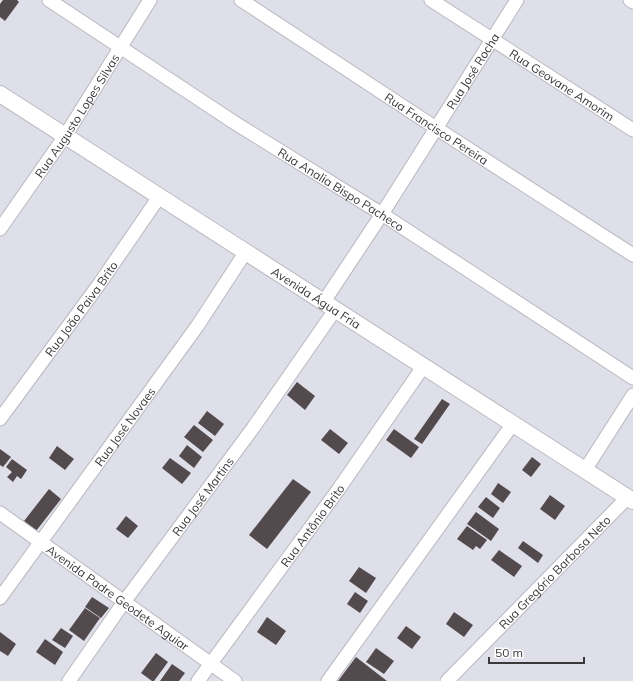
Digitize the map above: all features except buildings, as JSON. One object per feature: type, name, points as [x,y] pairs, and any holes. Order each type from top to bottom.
[{"type":"street","name":"Rua Analia Bispo Pacheco","points":[[49,0],[235,123],[382,214],[633,378]]},
{"type":"street","name":"Rua Augusto Lopes Silvas","points":[[0,230],[65,136],[150,0]]},
{"type":"street","name":"Rua Francisco Pereira","points":[[240,0],[633,255]]},
{"type":"street","name":"Rua Geovane Amorim","points":[[432,0],[633,130]]},
{"type":"street","name":"Rua José Rocha","points":[[329,306],[382,214],[517,0]]},
{"type":"street","name":"Avenida Água Fria","points":[[0,94],[630,500]]},
{"type":"street","name":"Rua João Paiva Brito","points":[[0,419],[100,283],[160,197]]},
{"type":"street","name":"Rua José Novaes","points":[[0,598],[198,325],[245,253]]},
{"type":"street","name":"Rua José Martins","points":[[70,681],[124,602],[253,428],[329,306]]},
{"type":"street","name":"Rua Antônio Brito","points":[[198,681],[338,490],[423,367]]},
{"type":"street","points":[[585,470],[633,395]]},
{"type":"street","points":[[328,681],[512,425]]},
{"type":"street","name":"Rua Gregório Barbosa Neto","points":[[448,681],[630,500]]},
{"type":"street","name":"Avenida Padre Geodete Aguiar","points":[[0,513],[235,681]]}]
